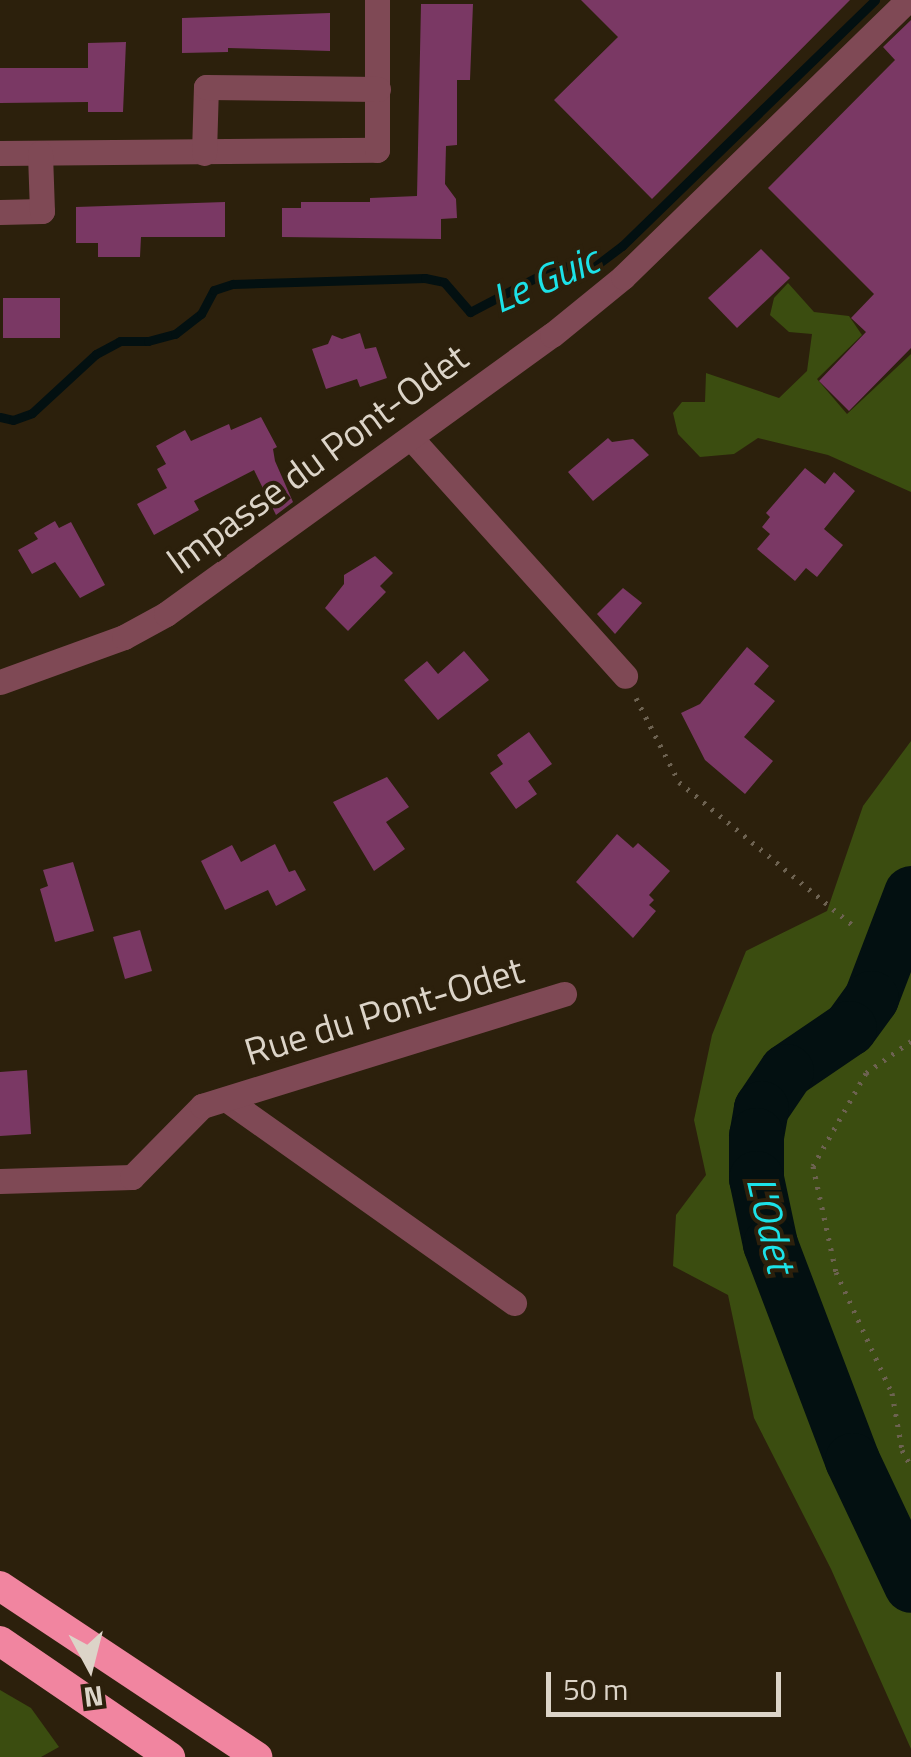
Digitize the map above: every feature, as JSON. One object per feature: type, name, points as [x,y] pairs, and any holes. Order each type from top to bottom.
[{"type":"highway","points":[[0,1586],[256,1757]]},
{"type":"highway","points":[[0,1641],[170,1757]]},
{"type":"street","points":[[0,154],[377,150],[377,0]]},
{"type":"street","name":"Impasse du Pont-Odet","points":[[0,682],[109,644],[166,614],[602,296],[908,0]]},
{"type":"street","points":[[204,153],[206,87],[378,89]]},
{"type":"street","points":[[0,212],[42,211],[40,154]]},
{"type":"street","points":[[411,438],[624,676]]},
{"type":"street","name":"Rue du Pont-Odet","points":[[0,1180],[132,1177],[202,1106],[564,994]]},
{"type":"street","name":"Rue du Pont-Odet","points":[[226,1099],[514,1303]]},
{"type":"path","points":[[624,676],[680,782],[855,927]]},
{"type":"path","points":[[911,1041],[866,1073],[813,1166],[836,1272],[892,1393],[902,1450],[911,1466]]},
{"type":"green space","points":[[788,283],[814,312],[849,316],[862,335],[817,379],[847,414],[911,354],[911,492],[828,455],[758,438],[734,454],[700,457],[678,434],[673,413],[682,402],[705,402],[706,373],[779,398],[807,371],[812,334],[789,332],[770,315],[774,298]]},
{"type":"green space","points":[[911,741],[911,1749],[831,1569],[754,1418],[728,1295],[673,1266],[676,1215],[706,1175],[694,1120],[712,1035],[746,951],[827,911],[863,806]]},
{"type":"green space","points":[[0,1690],[31,1708],[59,1747],[41,1757],[0,1757]]},
{"type":"building","points":[[581,0],[850,0],[652,199],[554,100],[618,37]]},
{"type":"building","points":[[421,4],[473,4],[470,80],[457,80],[457,145],[446,146],[445,184],[456,199],[457,218],[441,219],[441,239],[282,237],[282,208],[301,208],[301,202],[370,202],[370,198],[417,196]]},
{"type":"building","points":[[330,13],[330,51],[228,48],[228,52],[182,53],[182,18]]},
{"type":"building","points":[[911,20],[911,348],[849,411],[819,381],[866,332],[851,318],[874,294],[768,188],[895,60],[883,47]]},
{"type":"building","points":[[126,42],[123,112],[88,112],[88,102],[0,103],[0,68],[88,68],[88,43]]},
{"type":"building","points":[[225,202],[225,237],[141,237],[140,257],[98,257],[98,243],[76,243],[76,207]]},
{"type":"building","points":[[761,249],[790,278],[737,328],[708,298]]},
{"type":"building","points":[[3,298],[60,298],[60,338],[3,338]]},
{"type":"building","points":[[360,333],[365,349],[376,347],[387,378],[360,387],[357,379],[326,389],[312,349],[328,344],[332,335],[342,339]]},
{"type":"building","points":[[261,417],[277,447],[273,449],[275,461],[293,502],[276,515],[254,470],[194,501],[199,510],[154,535],[137,504],[167,488],[157,469],[166,464],[156,446],[185,430],[191,441],[229,424],[231,430]]},
{"type":"building","points":[[608,438],[612,442],[633,439],[649,455],[593,501],[568,472]]},
{"type":"building","points":[[805,468],[825,484],[834,472],[855,491],[824,529],[843,545],[817,577],[806,568],[795,581],[757,549],[770,534],[762,527],[770,517],[766,513]]},
{"type":"building","points":[[55,521],[59,528],[71,522],[105,585],[80,598],[55,562],[32,574],[18,550],[38,539],[34,533]]},
{"type":"building","points":[[375,556],[393,573],[380,586],[386,592],[348,631],[325,608],[344,584],[344,575]]},
{"type":"building","points":[[623,588],[642,603],[615,634],[597,614]]},
{"type":"building","points":[[747,647],[769,666],[754,684],[775,701],[744,737],[773,761],[745,794],[705,760],[681,713],[700,704]]},
{"type":"building","points":[[464,651],[489,680],[438,720],[404,680],[427,661],[438,674]]},
{"type":"building","points":[[529,732],[552,764],[528,781],[537,794],[516,809],[490,773],[503,764],[497,755]]},
{"type":"building","points":[[387,777],[409,807],[386,822],[405,849],[374,871],[333,802]]},
{"type":"building","points":[[617,834],[633,848],[638,843],[670,871],[649,895],[654,900],[649,905],[656,911],[633,938],[576,882]]},
{"type":"building","points":[[275,844],[289,872],[295,870],[306,890],[276,906],[268,890],[225,910],[201,861],[232,845],[241,862]]},
{"type":"building","points":[[73,862],[94,931],[55,942],[40,889],[48,886],[43,870]]},
{"type":"building","points":[[140,930],[152,971],[125,979],[113,937]]},
{"type":"building","points":[[27,1070],[31,1134],[0,1136],[0,1072]]},
{"type":"waterway","name":"Le Guic","points":[[0,417],[13,420],[32,413],[96,354],[120,341],[148,341],[175,334],[201,314],[214,290],[233,284],[425,278],[444,282],[470,312],[558,266],[594,267],[622,246],[875,0]]},
{"type":"waterway","name":"L'Odet","points":[[911,893],[871,998],[849,1028],[786,1071],[761,1108],[756,1135],[756,1178],[770,1244],[852,1460],[911,1585]]}]
